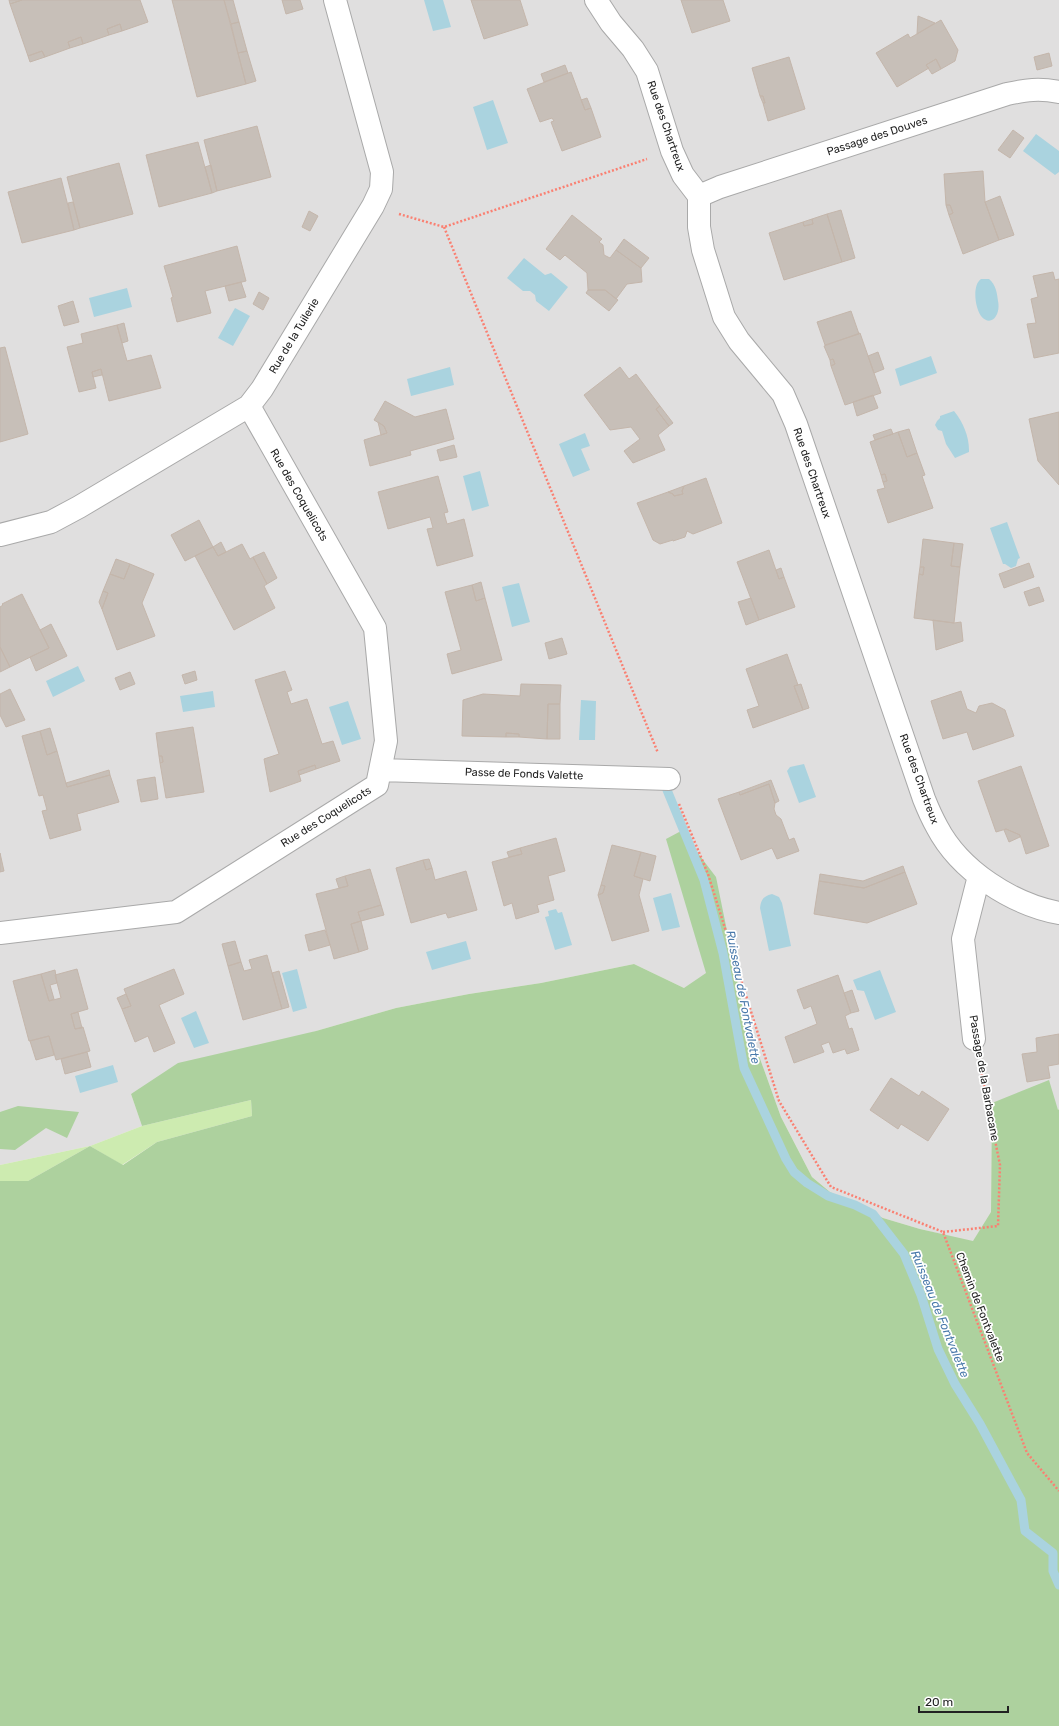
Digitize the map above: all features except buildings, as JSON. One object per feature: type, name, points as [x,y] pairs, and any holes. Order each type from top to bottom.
[{"type":"street","name":"Rue de la Tuilerie","points":[[0,535],[50,522],[79,507],[249,406],[262,389],[374,206],[381,189],[382,172],[335,0]]},
{"type":"street","name":"Rue des Chartreux","points":[[596,0],[611,23],[633,48],[647,71],[672,151],[683,175],[699,196],[699,227],[703,250],[724,318],[739,341],[783,394],[796,424],[924,799],[937,828],[954,852],[979,876],[1010,897],[1041,909],[1059,913]]},
{"type":"street","name":"Passage des Douves","points":[[699,196],[720,187],[1006,94],[1029,89],[1059,92]]},
{"type":"street","name":"Rue des Coquelicots","points":[[0,933],[176,912],[377,785],[386,741],[375,628],[249,406]]},
{"type":"street","name":"Passe de Fonds Valette","points":[[380,770],[668,778]]},
{"type":"street","name":"Passage de la Barbacane","points":[[974,1039],[963,939],[979,876]]},
{"type":"path","points":[[374,206],[444,227],[672,151]]},
{"type":"path","points":[[444,227],[708,874],[779,1101],[832,1186],[943,1232]]},
{"type":"path","name":"Passage de la Barbacane","points":[[943,1232],[998,1226],[1000,1165],[974,1039]]},
{"type":"path","name":"Chemin de Fontvalette","points":[[943,1232],[1027,1453],[1059,1491]]},
{"type":"shaded area","points":[[0,0],[1059,0],[1059,1109],[992,1135],[991,1213],[973,1242],[883,1218],[830,1192],[812,1177],[781,1117],[744,1014],[634,964],[541,983],[469,994],[396,1008],[316,1031],[131,1094],[142,1126],[90,1146],[0,1165]]},
{"type":"green space","points":[[681,831],[716,877],[744,1014],[781,1117],[812,1177],[830,1192],[883,1218],[920,1229],[973,1241],[991,1212],[992,1103],[1049,1080],[1058,1110],[1059,1109],[1059,1726],[0,1726],[0,1181],[28,1181],[90,1146],[123,1165],[157,1142],[252,1116],[251,1100],[142,1126],[131,1094],[178,1063],[316,1031],[396,1008],[469,994],[541,983],[634,964],[684,988],[706,973],[666,839]]},
{"type":"green space","points":[[251,1100],[252,1116],[157,1142],[122,1165],[90,1146],[142,1126]]},
{"type":"green space","points":[[18,1106],[79,1112],[67,1138],[46,1128],[15,1150],[0,1149],[0,1112]]},
{"type":"green space","points":[[90,1146],[28,1181],[0,1181],[0,1165]]},
{"type":"water","points":[[424,0],[443,0],[451,27],[433,31]]},
{"type":"water","points":[[493,100],[508,143],[487,150],[473,107]]},
{"type":"water","points":[[1036,134],[1059,151],[1059,172],[1055,175],[1023,151]]},
{"type":"water","points":[[524,258],[545,275],[551,273],[568,287],[549,311],[536,301],[535,295],[530,291],[523,291],[507,278]]},
{"type":"water","points":[[981,279],[989,279],[995,286],[997,292],[999,306],[997,315],[992,320],[988,321],[981,316],[977,308],[975,297],[976,286]]},
{"type":"water","points":[[127,288],[132,307],[94,317],[89,298]]},
{"type":"water","points":[[235,308],[250,316],[233,346],[218,338]]},
{"type":"water","points":[[931,356],[937,373],[900,386],[895,369]]},
{"type":"water","points":[[450,367],[454,385],[411,396],[407,379]]},
{"type":"water","points":[[954,411],[965,429],[969,450],[969,452],[955,458],[946,444],[942,431],[938,430],[935,425],[940,416]]},
{"type":"water","points":[[585,433],[590,446],[581,449],[590,470],[573,477],[559,444]]},
{"type":"water","points":[[480,471],[489,506],[472,511],[463,476]]},
{"type":"water","points":[[1007,522],[1020,558],[1018,559],[1016,566],[1011,568],[1003,564],[990,528]]},
{"type":"water","points":[[519,583],[530,622],[512,627],[502,587]]},
{"type":"water","points":[[78,666],[85,681],[53,697],[46,681]]},
{"type":"water","points":[[213,691],[215,707],[183,712],[180,696]]},
{"type":"water","points":[[581,700],[596,701],[595,740],[579,740]]},
{"type":"water","points":[[348,701],[361,739],[342,745],[329,707]]},
{"type":"water","points":[[804,764],[816,797],[799,803],[787,771],[790,767]]},
{"type":"water","points":[[671,893],[680,927],[662,931],[653,898]]},
{"type":"water","points":[[772,894],[779,897],[782,903],[791,946],[769,951],[760,908],[763,898]]},
{"type":"water","points":[[556,909],[558,913],[562,912],[572,945],[555,950],[545,917],[549,916],[548,911]]},
{"type":"water","points":[[466,941],[471,959],[432,970],[426,952]]},
{"type":"water","points":[[297,969],[307,1008],[293,1012],[282,973]]},
{"type":"water","points":[[880,970],[896,1012],[875,1020],[864,991],[857,990],[853,980]]},
{"type":"water","points":[[196,1011],[209,1043],[194,1048],[181,1018]]},
{"type":"water","points":[[113,1065],[118,1082],[80,1093],[75,1076]]},
{"type":"waterway","name":"Ruisseau de Fontvalette","points":[[667,790],[704,880],[723,953],[744,1068],[786,1159],[794,1172],[807,1183],[828,1196],[855,1205],[873,1214],[904,1254],[921,1295],[938,1349],[955,1384],[980,1424],[1021,1500],[1025,1531],[1053,1553],[1053,1571],[1059,1585]]}]
